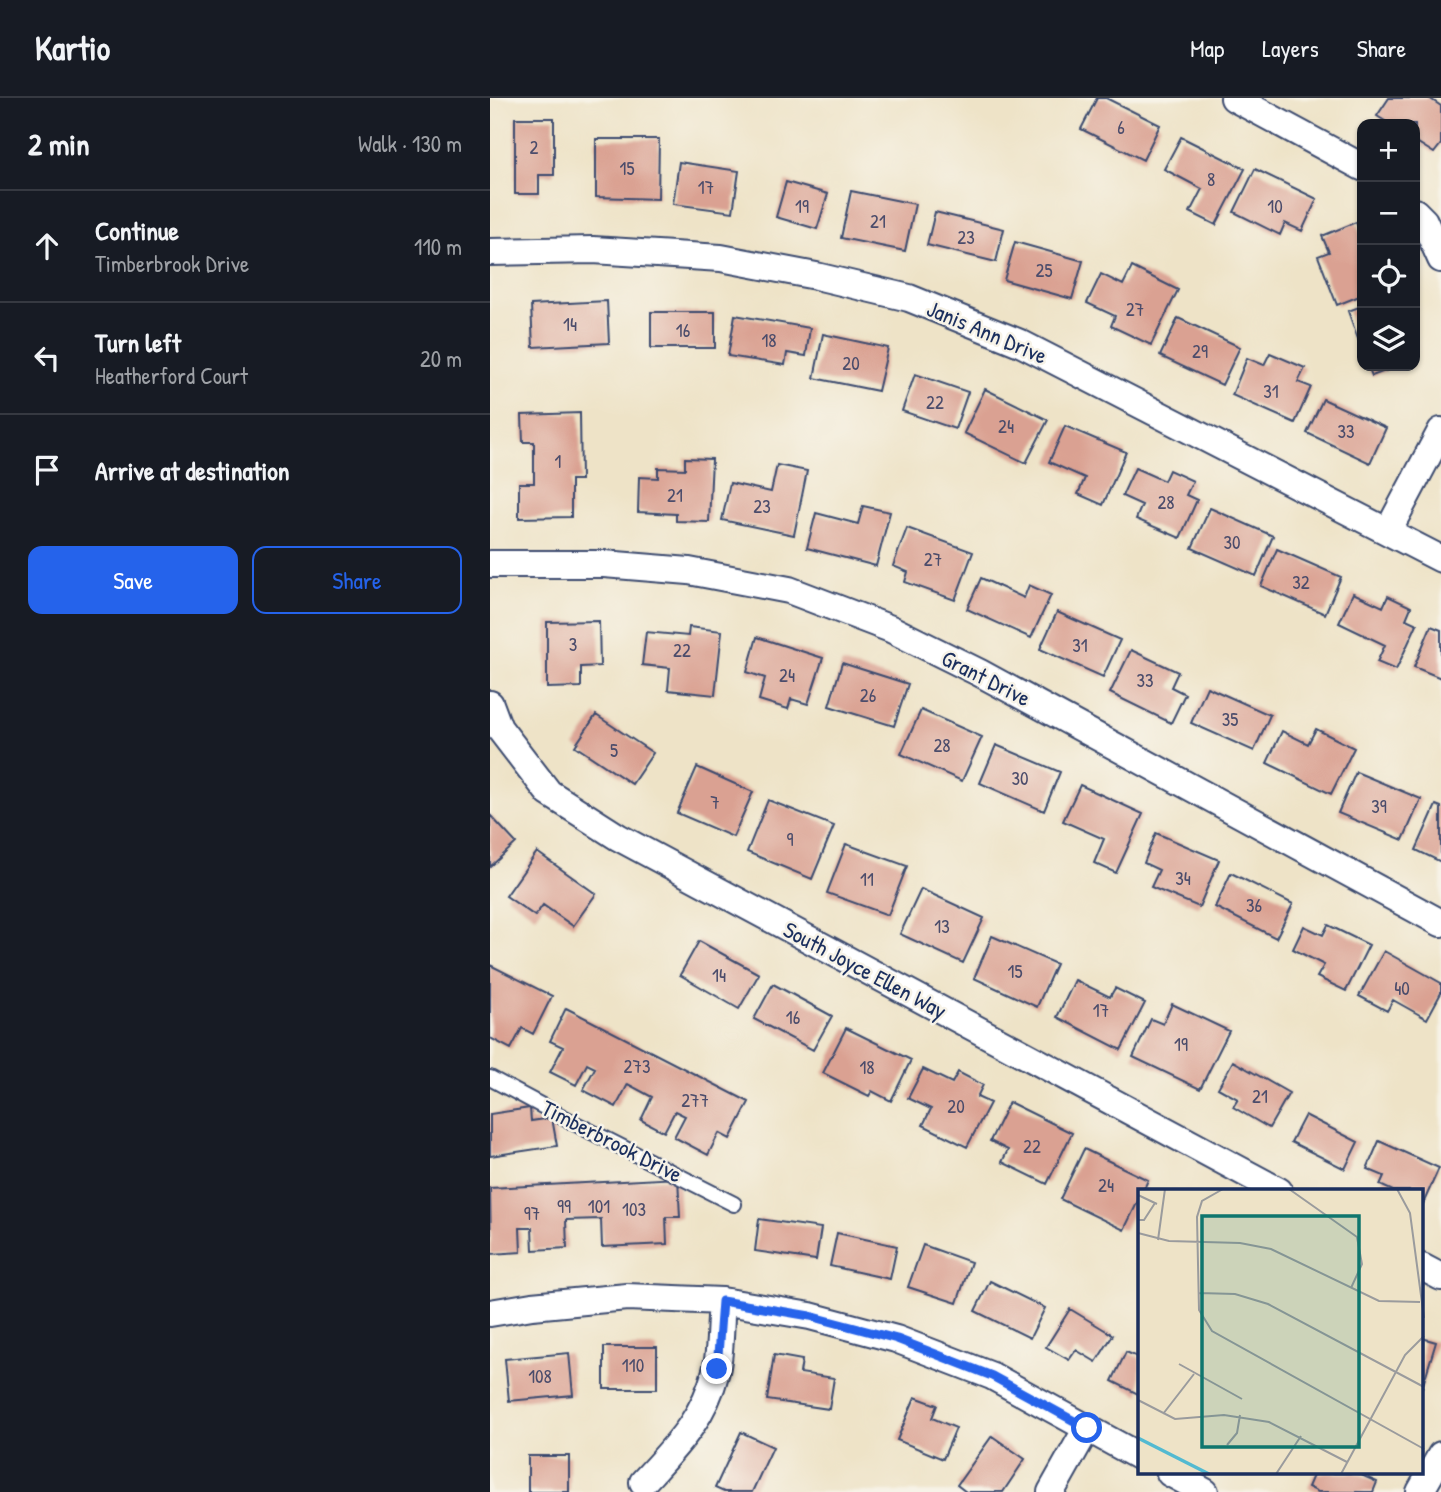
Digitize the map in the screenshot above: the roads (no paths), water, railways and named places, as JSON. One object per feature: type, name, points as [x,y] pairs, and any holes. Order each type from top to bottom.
[{"type":"street","points":[[1234,98],[1357,164]]},
{"type":"street","points":[[1420,218],[1441,259]]},
{"type":"street","name":"Janis Ann Drive","points":[[490,252],[593,250],[722,258],[909,298],[1020,343],[1441,559]]},
{"type":"street","points":[[1388,531],[1441,431]]},
{"type":"street","name":"Grant Drive","points":[[490,564],[604,564],[689,570],[789,590],[891,629],[980,673],[1441,923]]},
{"type":"street","name":"South Joyce Ellen Way","points":[[490,705],[499,728],[549,793],[618,837],[1275,1189]]},
{"type":"street","points":[[1424,1268],[1441,1278]]},
{"type":"street","points":[[490,1313],[627,1297],[722,1301],[810,1316],[897,1339],[992,1376],[1138,1456]]},
{"type":"street","points":[[643,1482],[682,1440],[704,1405],[717,1369],[722,1301]]},
{"type":"street","points":[[1051,1492],[1087,1428]]},
{"type":"street","points":[[1420,1492],[1441,1455]]},
{"type":"street","points":[[1172,1474],[1205,1492]]},
{"type":"lane","name":"Timberbrook Drive","points":[[490,1078],[734,1204]]}]
